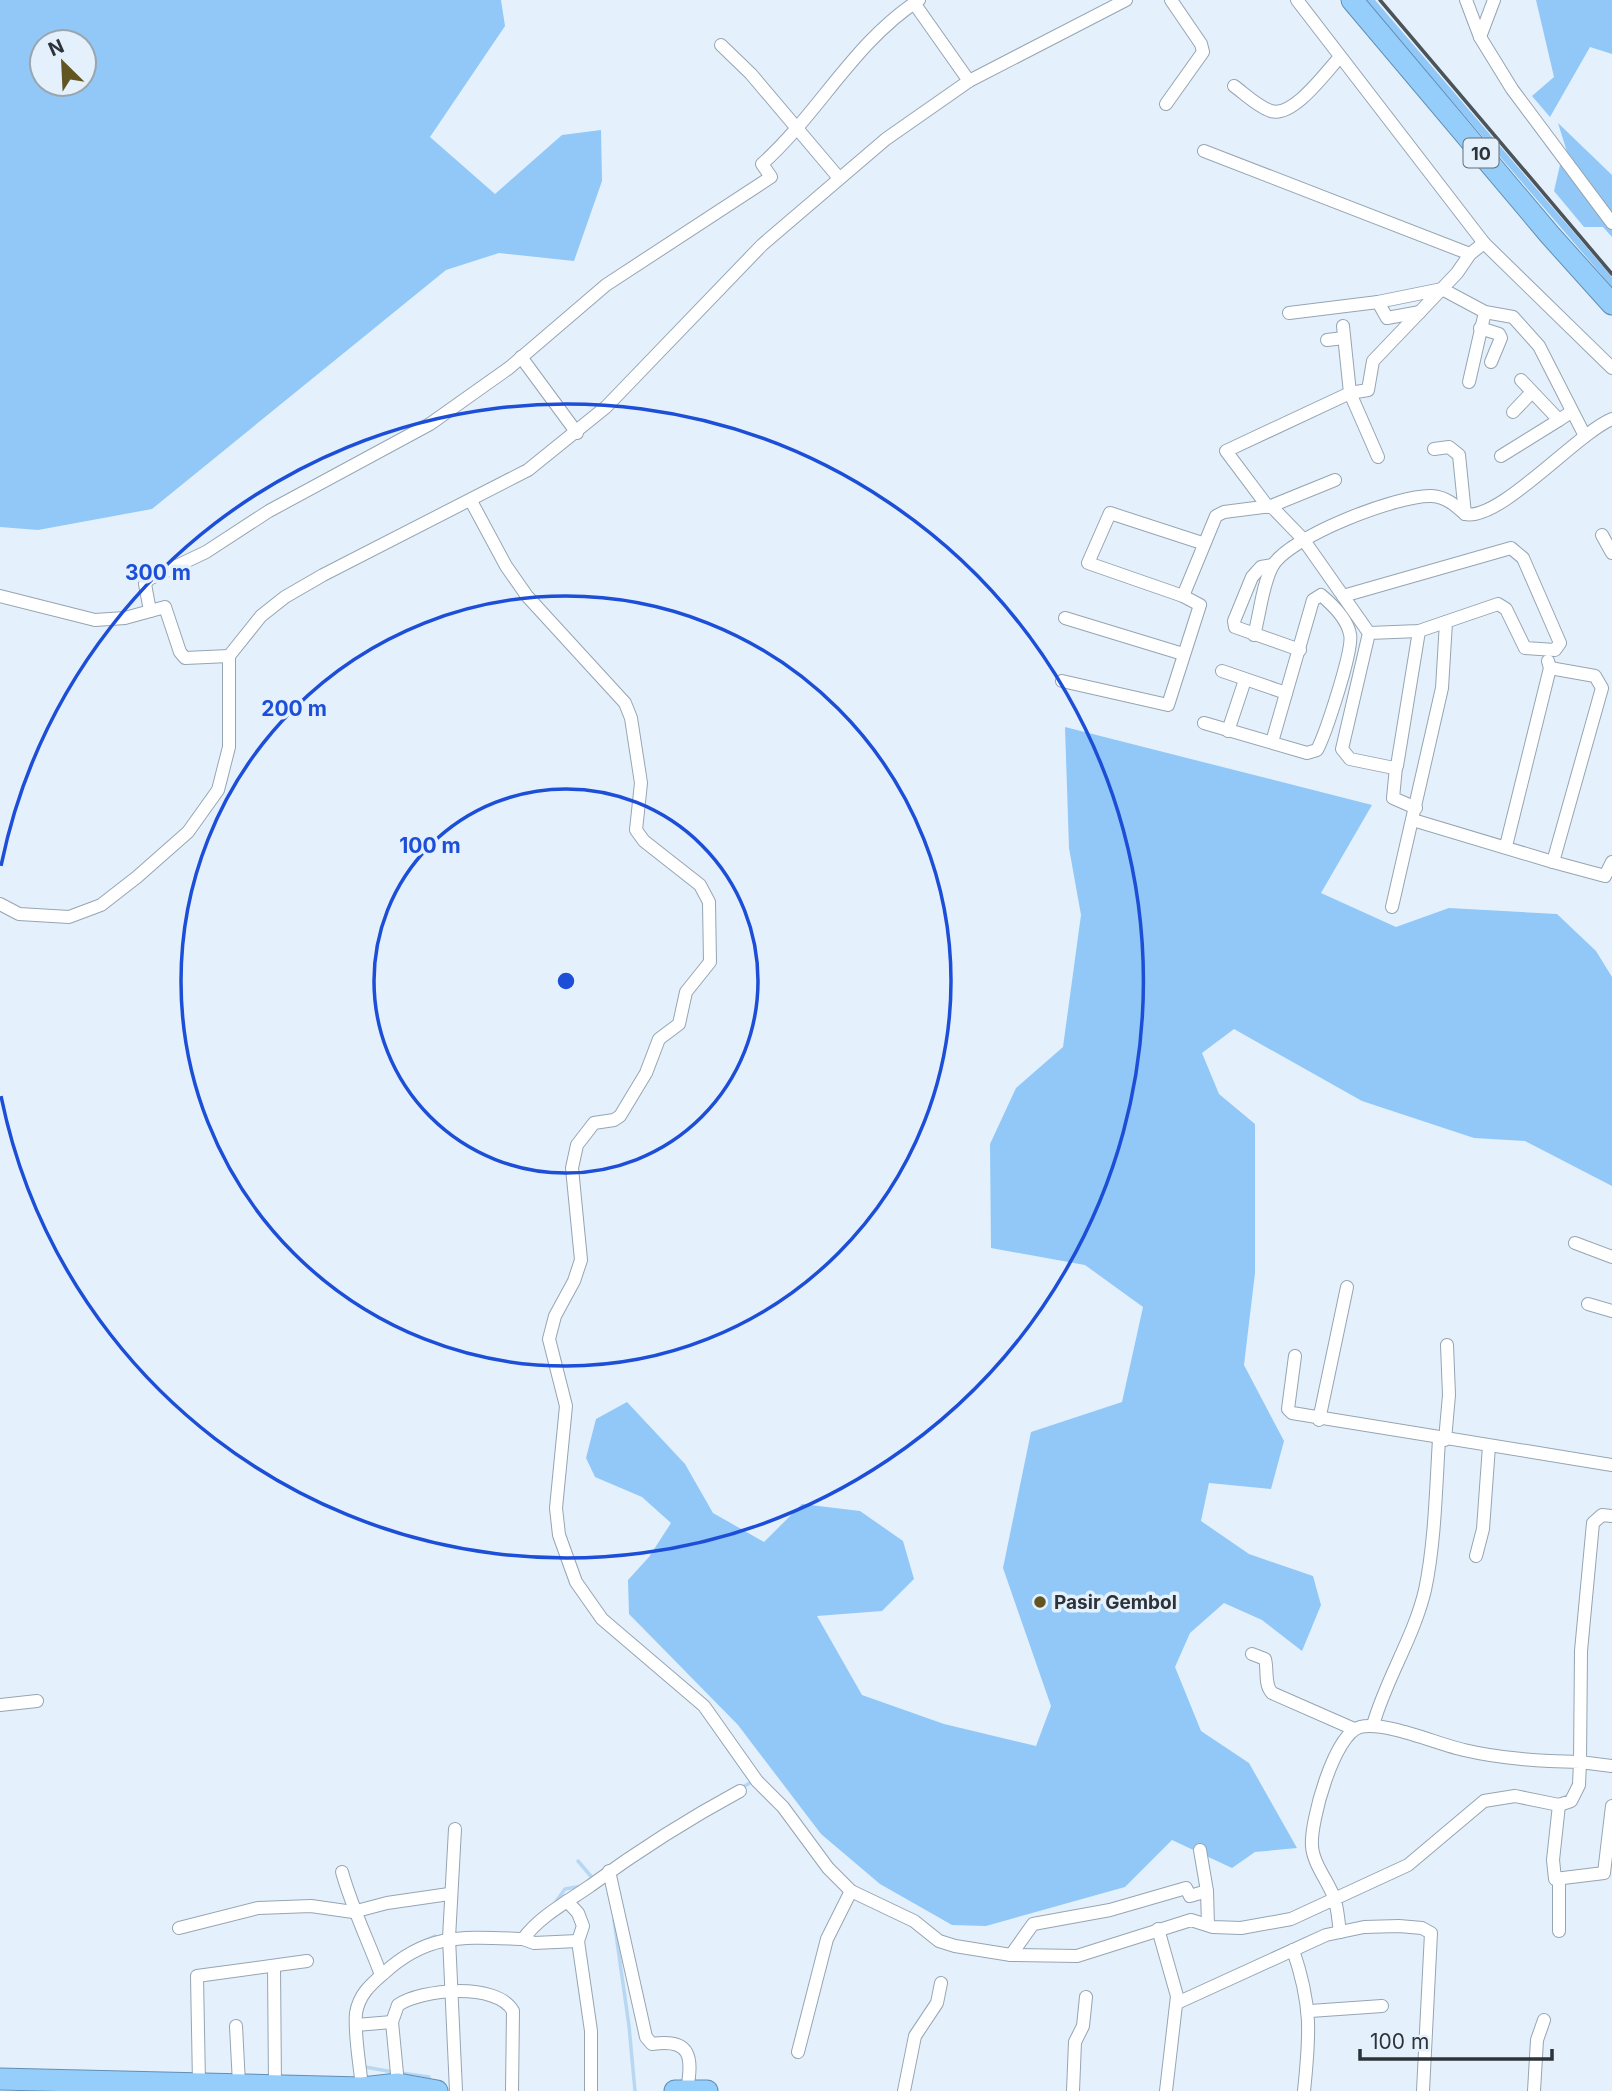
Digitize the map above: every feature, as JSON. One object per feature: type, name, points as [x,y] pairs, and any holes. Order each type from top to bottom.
[{"type":"highway","name":"10","points":[[1352,0],[1550,235],[1612,304]]},
{"type":"highway","points":[[0,2079],[192,2086],[239,2084],[362,2088],[398,2084],[436,2091]]},
{"type":"highway","points":[[676,2091],[707,2091]]},
{"type":"street","points":[[0,904],[19,914],[69,917],[85,913],[137,877],[187,832],[218,790],[227,762],[229,656],[261,616],[285,597],[380,543],[471,501],[528,470],[577,433],[651,362],[708,298],[753,254],[839,178],[938,99],[1126,0]]},
{"type":"street","points":[[1166,104],[1203,52],[1201,44],[1171,0]]},
{"type":"street","points":[[1297,0],[1484,243],[1612,368]]},
{"type":"street","points":[[1466,0],[1480,37],[1512,89],[1612,223]]},
{"type":"street","points":[[1480,37],[1494,0]]},
{"type":"street","points":[[150,611],[145,584],[149,579],[206,552],[302,492],[421,429],[521,357],[606,285],[771,177],[762,164],[796,130],[871,38],[917,2],[969,81]]},
{"type":"street","points":[[721,45],[751,74],[839,178]]},
{"type":"street","points":[[1234,86],[1265,108],[1282,111],[1296,104],[1339,58]]},
{"type":"street","points":[[1204,151],[1470,254]]},
{"type":"street","points":[[1396,767],[1350,759],[1342,749],[1369,633],[1303,539],[1270,507],[1226,451],[1350,393],[1369,388],[1369,372],[1373,361],[1442,289],[1470,254],[1484,243]]},
{"type":"street","points":[[1289,313],[1378,302],[1442,289],[1485,312],[1513,317],[1529,331],[1552,368],[1585,436]]},
{"type":"street","points":[[1378,302],[1387,318],[1420,312]]},
{"type":"street","points":[[1469,382],[1485,312]]},
{"type":"street","points":[[1480,328],[1499,334],[1502,338],[1491,362]]},
{"type":"street","points":[[1327,340],[1343,332],[1350,393],[1378,457]]},
{"type":"street","points":[[521,357],[577,433]]},
{"type":"street","points":[[1521,380],[1559,420]]},
{"type":"street","points":[[1513,412],[1532,392]]},
{"type":"street","points":[[1501,456],[1572,412]]},
{"type":"street","points":[[1300,650],[1236,630],[1234,621],[1252,577],[1261,567],[1273,565],[1303,539],[1348,519],[1413,498],[1435,496],[1450,501],[1465,514],[1482,513],[1528,483],[1611,418]]},
{"type":"street","points":[[1434,449],[1444,446],[1458,455],[1465,514]]},
{"type":"street","points":[[1183,596],[1202,543],[1216,516],[1224,512],[1270,507],[1335,480]]},
{"type":"street","points":[[471,501],[506,566],[527,596],[625,703],[631,718],[641,783],[636,830],[644,841],[700,885],[709,902],[711,916],[710,962],[686,992],[679,1024],[659,1039],[646,1073],[620,1116],[614,1120],[594,1123],[576,1149],[572,1184],[581,1260],[574,1281],[555,1316],[549,1339],[566,1406],[556,1508],[559,1535],[576,1582],[602,1619],[704,1706],[757,1781],[783,1807],[828,1868],[851,1891],[914,1921],[939,1941],[1011,1955],[1077,1956],[1191,1920],[1208,1925],[1241,1928],[1297,1917],[1408,1865],[1484,1801],[1515,1797],[1559,1805],[1571,1801],[1575,1795],[1580,1762],[1581,1651],[1593,1523],[1602,1515],[1612,1516]]},
{"type":"street","points":[[1062,681],[1166,706],[1200,605],[1183,596],[1088,563],[1110,513],[1202,543]]},
{"type":"street","points":[[1602,535],[1612,553]]},
{"type":"street","points":[[1343,596],[1511,548],[1522,558],[1558,634],[1558,649],[1545,651],[1524,646],[1506,609],[1500,604],[1419,631],[1369,633]]},
{"type":"street","points":[[1254,635],[1273,565]]},
{"type":"street","points":[[1205,723],[1228,731],[1311,753],[1326,729],[1351,638],[1342,617],[1321,595],[1313,600],[1272,742]]},
{"type":"street","points":[[0,596],[95,620],[125,618],[167,609],[180,652],[186,658],[229,656]]},
{"type":"street","points":[[1065,618],[1183,654]]},
{"type":"street","points":[[1392,907],[1442,688],[1446,622]]},
{"type":"street","points":[[1419,631],[1393,798],[1414,814],[1553,862],[1605,876],[1612,862]]},
{"type":"street","points":[[1506,846],[1550,668],[1545,651]]},
{"type":"street","points":[[1550,668],[1595,676],[1601,688],[1553,862]]},
{"type":"street","points":[[1222,671],[1286,693]]},
{"type":"street","points":[[1228,731],[1245,680]]},
{"type":"street","points":[[1575,1243],[1612,1257]]},
{"type":"street","points":[[1319,1420],[1347,1287]]},
{"type":"street","points":[[1588,1304],[1612,1311]]},
{"type":"street","points":[[1373,1725],[1382,1694],[1406,1643],[1425,1589],[1449,1395],[1447,1345]]},
{"type":"street","points":[[1295,1356],[1289,1410],[1319,1420],[1612,1465]]},
{"type":"street","points":[[1476,1556],[1483,1529],[1489,1446]]},
{"type":"street","points":[[1252,1654],[1265,1659],[1267,1685],[1272,1693],[1354,1729]]},
{"type":"street","points":[[0,1705],[37,1701]]},
{"type":"street","points":[[1340,1932],[1335,1898],[1312,1850],[1312,1828],[1333,1762],[1346,1736],[1354,1729],[1373,1725],[1465,1751],[1523,1760],[1612,1766]]},
{"type":"street","points":[[523,1939],[533,1926],[608,1872],[698,1814],[740,1791]]},
{"type":"street","points":[[1559,1805],[1552,1874],[1559,1879],[1604,1873],[1612,1806]]},
{"type":"street","points":[[455,1829],[449,1894],[449,1938],[456,2091]]},
{"type":"street","points":[[1200,1850],[1207,1891],[1208,1925]]},
{"type":"street","points":[[342,1872],[353,1912],[362,1924],[381,1975]]},
{"type":"street","points":[[608,1872],[616,1890],[646,2037],[652,2044],[668,2041],[681,2044],[686,2050],[690,2059],[687,2090]]},
{"type":"street","points":[[1559,1879],[1559,1931]]},
{"type":"street","points":[[1011,1955],[1033,1924],[1110,1910],[1186,1888],[1190,1896],[1207,1891]]},
{"type":"street","points":[[799,2052],[827,1939],[851,1891]]},
{"type":"street","points":[[180,1927],[258,1908],[286,1905],[353,1912],[387,1903],[449,1894]]},
{"type":"street","points":[[568,1901],[582,1919],[578,1941],[591,2031],[591,2091]]},
{"type":"street","points":[[1177,2003],[1340,1932],[1399,1926],[1422,1928],[1431,1933],[1423,2091]]},
{"type":"street","points":[[1158,1929],[1176,1987],[1177,2003],[1166,2091]]},
{"type":"street","points":[[362,2088],[356,2025],[360,2001],[396,1961],[419,1948],[449,1938],[523,1939],[534,1943],[578,1941]]},
{"type":"street","points":[[1293,1951],[1306,1987],[1310,2011],[1304,2091]]},
{"type":"street","points":[[192,2086],[197,1976],[307,1961]]},
{"type":"street","points":[[274,1966],[275,2085]]},
{"type":"street","points":[[904,2091],[915,2036],[937,2003],[941,1983]]},
{"type":"street","points":[[398,2084],[392,2022],[398,2005],[421,1994],[486,1994],[509,2004],[513,2011],[512,2091]]},
{"type":"street","points":[[1073,2091],[1075,2042],[1083,2026],[1086,1997]]},
{"type":"street","points":[[1310,2011],[1382,2006]]},
{"type":"street","points":[[1534,2091],[1537,2040],[1544,2020]]},
{"type":"street","points":[[356,2025],[392,2022]]},
{"type":"street","points":[[236,2026],[239,2084]]},
{"type":"shaded area","points":[[0,0],[501,0],[505,26],[430,137],[495,194],[562,135],[601,130],[602,181],[574,261],[499,253],[446,270],[152,509],[38,530],[0,527]]},
{"type":"shaded area","points":[[1365,0],[1375,0],[1612,277],[1612,287]]},
{"type":"shaded area","points":[[1536,0],[1612,0],[1612,54],[1590,47],[1550,117],[1532,96],[1554,77]]},
{"type":"shaded area","points":[[1558,123],[1612,175],[1612,237],[1603,227],[1584,227],[1554,191],[1560,165],[1569,158]]},
{"type":"shaded area","points":[[1065,727],[1372,805],[1321,893],[1396,927],[1449,908],[1557,914],[1596,951],[1612,977],[1612,1186],[1525,1141],[1474,1138],[1362,1101],[1234,1029],[1202,1053],[1219,1094],[1255,1124],[1255,1273],[1244,1365],[1284,1441],[1271,1489],[1209,1483],[1201,1521],[1249,1554],[1313,1576],[1321,1605],[1302,1651],[1262,1620],[1224,1603],[1190,1633],[1175,1667],[1201,1731],[1249,1763],[1297,1848],[1255,1852],[1232,1868],[1172,1840],[1125,1887],[986,1926],[952,1925],[880,1884],[821,1834],[738,1725],[629,1614],[628,1580],[649,1557],[671,1523],[642,1497],[595,1477],[586,1458],[596,1419],[627,1402],[685,1464],[713,1513],[764,1542],[802,1504],[860,1511],[903,1541],[914,1579],[882,1611],[817,1616],[862,1695],[944,1724],[1036,1746],[1051,1706],[1003,1568],[1031,1432],[1122,1402],[1143,1307],[1085,1265],[991,1248],[990,1144],[1016,1088],[1063,1047],[1081,915],[1069,848]]},
{"type":"waterway","points":[[739,1789],[750,1783]]},
{"type":"waterway","points":[[578,1861],[595,1881]]},
{"type":"waterway","points":[[555,1903],[565,1889],[582,1886]]},
{"type":"waterway","points":[[614,1920],[635,2091]]},
{"type":"waterway","points":[[415,1945],[435,1936]]},
{"type":"waterway","points":[[365,2067],[393,2072]]},
{"type":"waterway","points":[[401,2073],[429,2077],[429,2082]]},
{"type":"railway","points":[[1380,0],[1612,274]]},
{"type":"place","name":"Pasir Gembol","points":[[1040,1602]]}]
